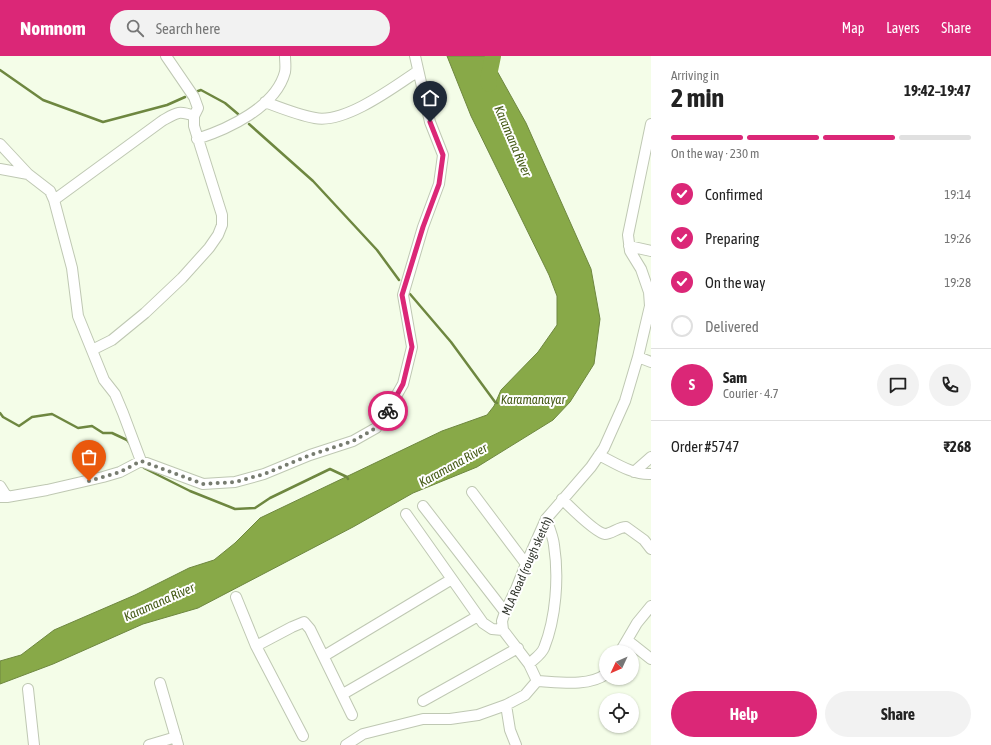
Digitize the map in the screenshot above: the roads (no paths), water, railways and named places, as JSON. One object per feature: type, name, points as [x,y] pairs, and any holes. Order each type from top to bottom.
[{"type":"street","points":[[92,350],[112,340],[145,313],[182,278],[209,248],[218,235],[222,225],[222,216],[194,126],[194,116],[198,108],[194,97],[166,56]]},
{"type":"street","points":[[197,139],[215,133],[242,120],[265,102],[279,85],[285,71],[285,56]]},
{"type":"street","points":[[0,486],[4,497],[103,478],[120,472],[141,461],[203,484],[235,482],[264,474],[310,455],[353,441],[376,428],[386,414],[403,384],[412,347],[402,295],[423,227],[439,184],[443,155],[430,122],[415,56]]},
{"type":"street","points":[[265,102],[316,118],[332,118],[379,97],[418,71]]},
{"type":"street","points":[[54,200],[162,121],[177,112],[184,112],[194,116]]},
{"type":"street","name":"MLA Road (rough sketch)","points":[[537,681],[529,664],[503,630],[502,621],[546,519],[562,499],[591,468],[604,448],[621,412],[638,357],[650,306],[649,292],[641,269],[630,252],[628,235],[651,124]]},
{"type":"street","points":[[0,144],[28,174],[50,191],[54,200],[72,268],[78,316],[104,380],[115,394],[141,461]]},
{"type":"street","points":[[0,168],[28,174]]},
{"type":"street","points":[[629,246],[651,251]]},
{"type":"street","points":[[638,357],[651,362]]},
{"type":"street","points":[[599,455],[634,472],[651,474]]},
{"type":"street","points":[[634,472],[651,457]]},
{"type":"street","points":[[472,492],[526,564]]},
{"type":"street","points":[[562,499],[596,529],[604,534],[620,527],[626,527],[644,540],[651,549]]},
{"type":"street","points":[[423,506],[505,612]]},
{"type":"street","points":[[406,514],[483,623],[492,629],[503,630]]},
{"type":"street","points":[[529,664],[539,656],[543,649],[552,620],[556,593],[556,560],[554,543],[546,519]]},
{"type":"street","points":[[324,656],[452,579]]},
{"type":"street","points":[[236,597],[256,646],[303,736]]},
{"type":"street","points":[[624,645],[637,623],[651,606]]},
{"type":"street","points":[[343,694],[478,616]]},
{"type":"street","points":[[256,646],[304,622],[310,629],[324,656],[352,715]]},
{"type":"street","points":[[627,640],[651,659]]},
{"type":"street","points":[[424,701],[518,648]]},
{"type":"street","points":[[346,745],[361,741],[363,734],[423,719],[450,719],[478,715],[506,705],[525,695],[537,681],[575,684],[599,679]]},
{"type":"street","points":[[149,745],[177,741],[160,683]]},
{"type":"street","points":[[28,689],[34,745]]},
{"type":"street","points":[[506,705],[510,730],[516,745]]},
{"type":"water","name":"Karamanayar","points":[[447,56],[490,56],[526,123],[591,269],[600,319],[594,364],[570,402],[553,420],[477,467],[413,493],[353,527],[198,608],[143,624],[53,664],[0,684],[0,661],[21,655],[54,630],[135,595],[189,568],[214,560],[235,543],[260,518],[442,431],[487,415],[494,406],[501,390],[538,352],[557,325],[557,296],[549,275],[471,116]]},
{"type":"waterway","name":"Karamana River","points":[[489,84],[488,80],[493,56]]},
{"type":"waterway","points":[[0,70],[43,100],[103,122],[167,105],[185,97]]},
{"type":"waterway","points":[[198,91],[201,90],[225,103],[238,114]]},
{"type":"waterway","points":[[249,124],[313,181],[377,250],[399,280]]},
{"type":"waterway","points":[[410,294],[451,342],[497,403]]},
{"type":"waterway","points":[[0,413],[3,417],[19,426],[32,417],[52,414],[78,428],[92,426],[103,433],[112,433],[127,440],[130,444]]},
{"type":"waterway","points":[[144,468],[190,491],[235,509],[255,508],[270,498],[330,469],[347,477],[348,479]]}]
